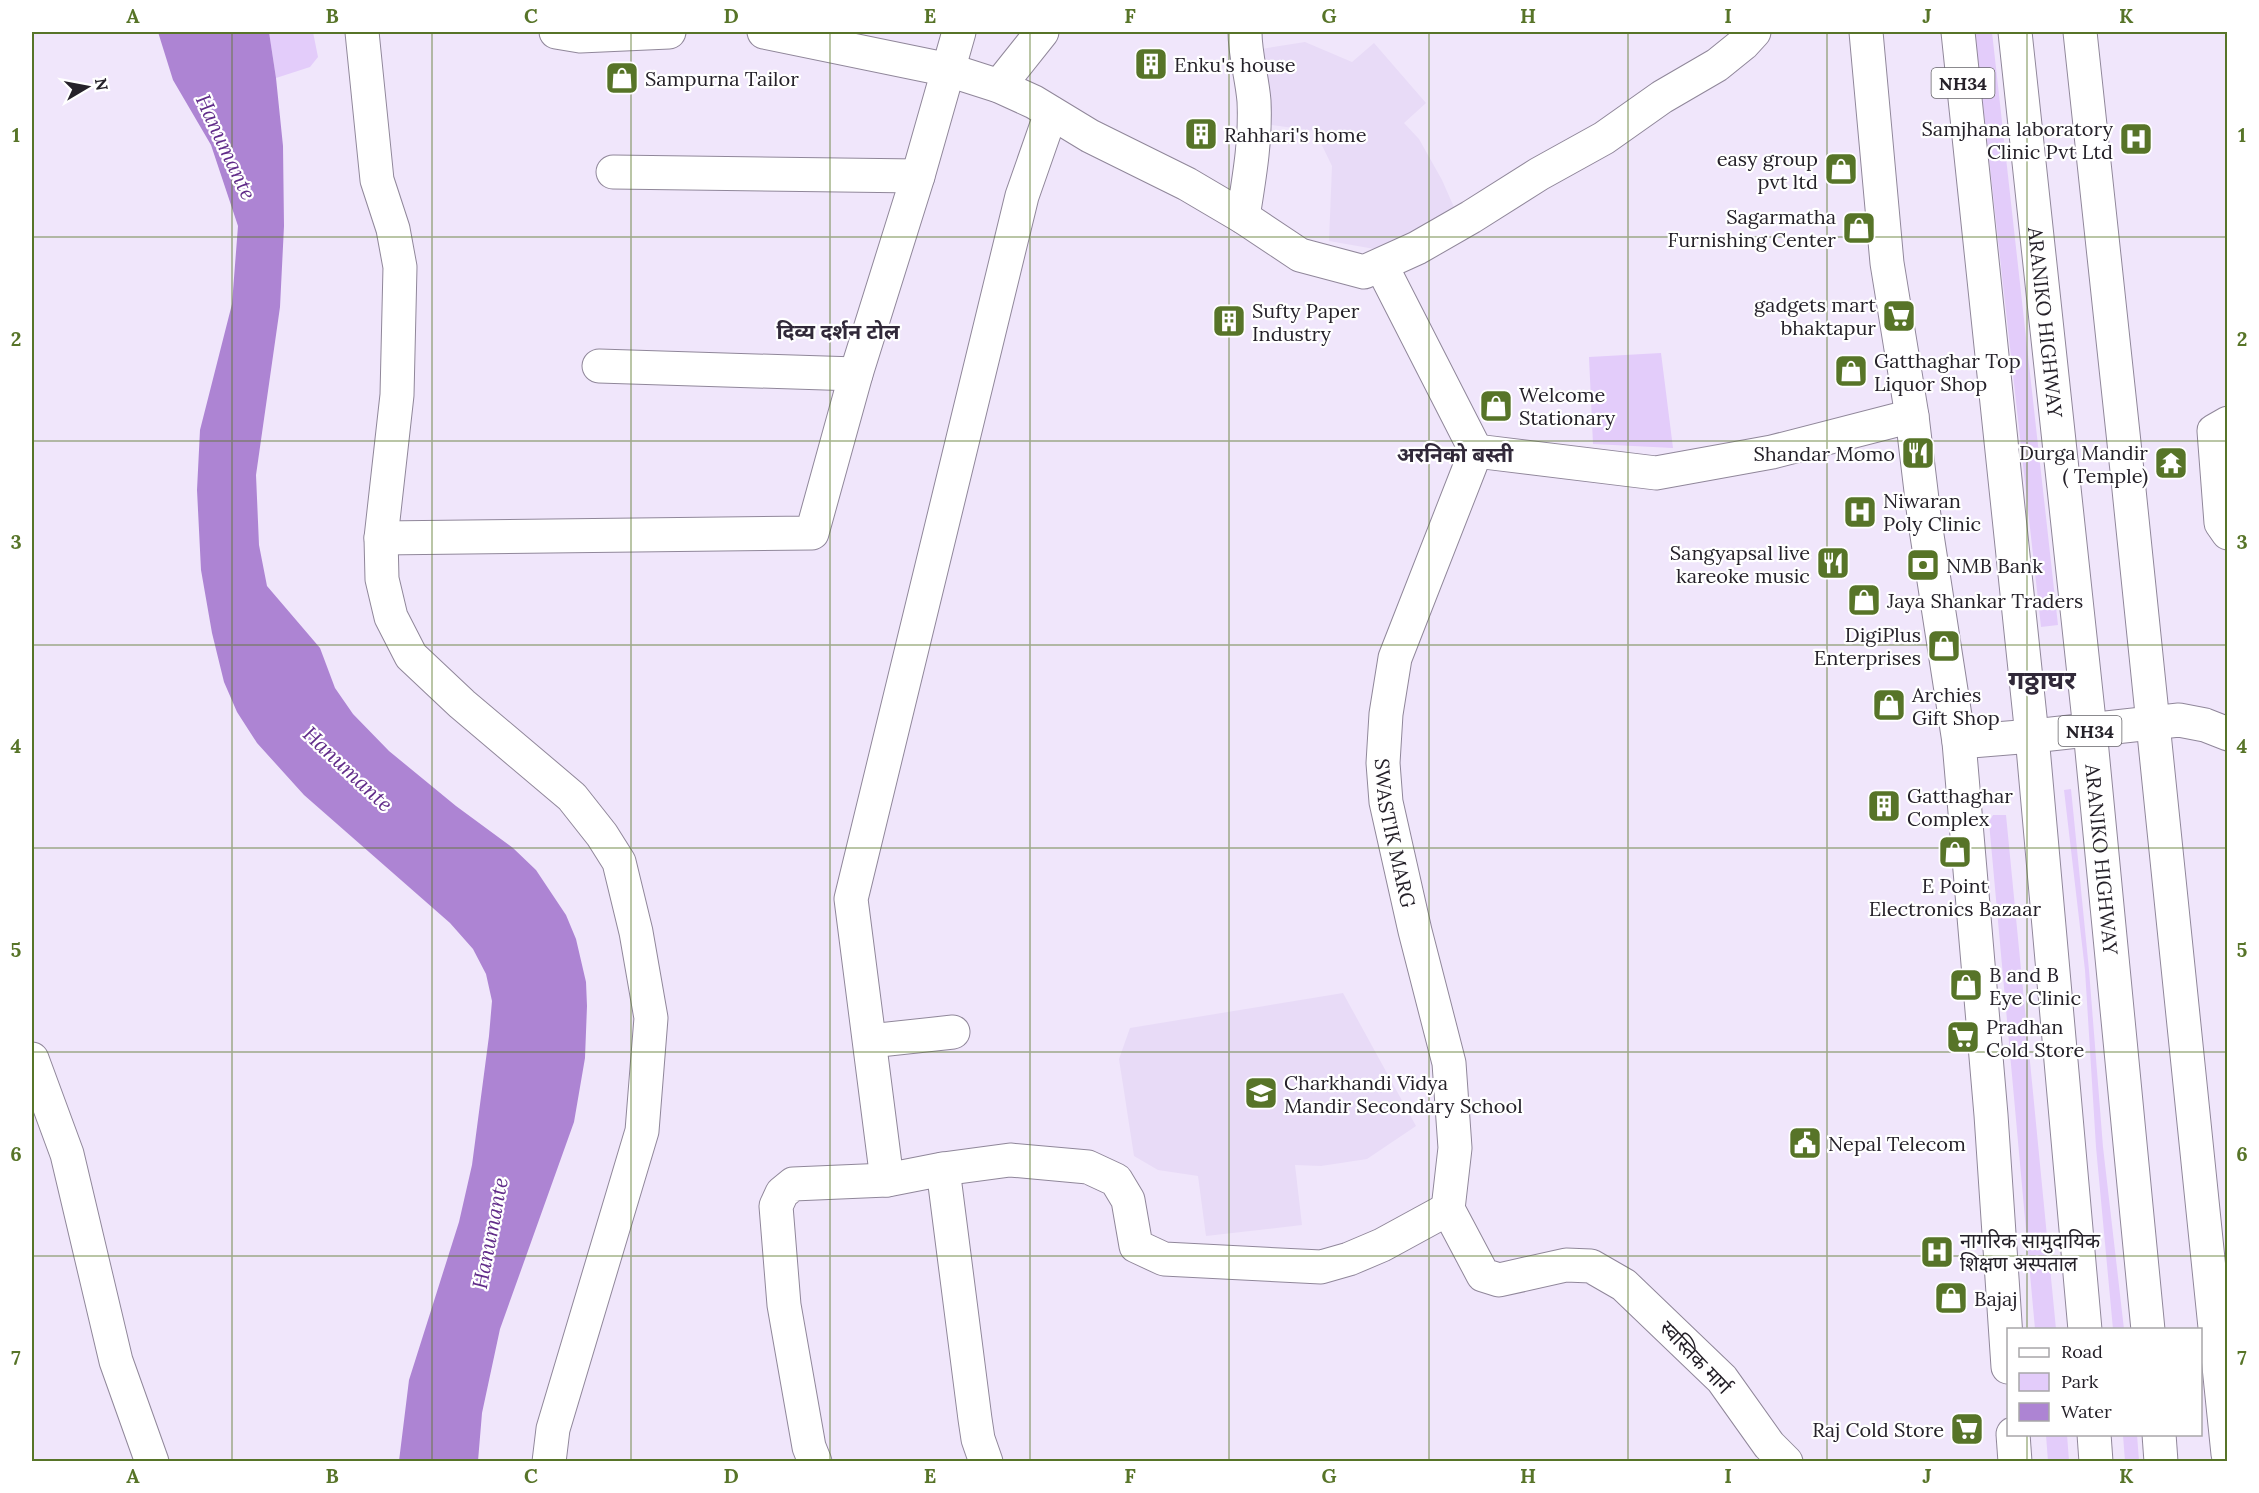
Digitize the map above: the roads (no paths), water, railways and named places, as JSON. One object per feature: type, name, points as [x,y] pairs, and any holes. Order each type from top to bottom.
[{"type":"main road","points":[[362,32],[377,180],[393,229],[400,267],[397,395],[381,538],[382,579],[391,617],[411,656],[462,704],[572,797],[602,835],[619,862],[636,932],[651,1017],[642,1131],[553,1429],[549,1461]]},
{"type":"main road","points":[[556,32],[580,36],[669,32]]},
{"type":"main road","points":[[764,32],[949,70],[999,86],[1090,136],[1187,184],[1243,217],[1300,255],[1364,272],[1417,248],[1539,174],[1604,138],[1662,97],[1717,65],[1754,32]]},
{"type":"main road","points":[[381,538],[812,533],[856,374],[918,176],[959,32]]},
{"type":"main road","points":[[999,86],[1042,32]]},
{"type":"main road","points":[[1243,217],[1252,161],[1254,100],[1245,50],[1245,32]]},
{"type":"main road","points":[[1866,32],[1887,262],[1912,416],[1924,516],[1959,742],[1990,1104],[2007,1352]]},
{"type":"main road","name":"NH34","points":[[1958,32],[2032,736],[2085,1328]]},
{"type":"main road","name":"ARANIKO HIGHWAY","points":[[2015,32],[2090,730],[2148,1328]]},
{"type":"main road","points":[[2080,32],[2228,1454]]},
{"type":"main road","points":[[887,1180],[851,899],[1022,195],[1051,113]]},
{"type":"main road","points":[[614,172],[918,176]]},
{"type":"main road","points":[[1381,265],[1476,451],[1656,472],[1772,452],[1912,416]]},
{"type":"main road","points":[[599,366],[856,374]]},
{"type":"main road","points":[[2228,423],[2214,431],[2221,523],[2228,533]]},
{"type":"main road","name":"SWASTIK MARG","points":[[1448,1209],[1455,1148],[1449,1063],[1414,932],[1386,802],[1383,763],[1386,714],[1395,658],[1476,451]]},
{"type":"main road","points":[[1959,742],[2179,720],[2205,725],[2228,734]]},
{"type":"main road","points":[[870,1041],[953,1032]]},
{"type":"main road","points":[[32,1059],[67,1154],[116,1361],[152,1461]]},
{"type":"main road","points":[[815,1461],[809,1447],[784,1305],[776,1206],[782,1193],[793,1184],[887,1180],[943,1169],[1010,1160],[1088,1167],[1116,1180],[1128,1200],[1136,1246],[1164,1259],[1320,1267],[1349,1259],[1382,1245],[1448,1209]]},
{"type":"main road","points":[[943,1169],[975,1419],[978,1439],[986,1461]]},
{"type":"main road","name":"स्वस्तिक मार्ग","points":[[1448,1209],[1483,1275],[1499,1280],[1566,1265],[1591,1266],[1624,1285],[1722,1379],[1769,1445],[1786,1461]]},
{"type":"main road","points":[[2013,1436],[2015,1461]]},
{"type":"main road","points":[[2094,1436],[2096,1461]]},
{"type":"main road","points":[[2159,1436],[2161,1461]]},
{"type":"water","name":"Hanumante","points":[[158,32],[269,32],[283,146],[284,226],[280,307],[256,475],[259,545],[267,586],[320,648],[335,688],[353,714],[389,751],[456,806],[513,848],[536,870],[566,915],[576,939],[586,982],[585,1058],[574,1122],[500,1329],[482,1413],[478,1461],[399,1461],[409,1380],[459,1222],[472,1165],[492,1001],[486,974],[473,949],[450,923],[304,795],[257,743],[237,712],[224,682],[212,633],[201,570],[197,490],[200,430],[232,304],[238,226],[211,145],[173,80]]},
{"type":"place","name":"Enku's house","points":[[1151,64]]},
{"type":"place","name":"Sampurna Tailor","points":[[622,78]]},
{"type":"place","name":"Rahhari's home","points":[[1201,134]]},
{"type":"place","name":"Samjhana laboratory Clinic Pvt Ltd","points":[[2136,139]]},
{"type":"place","name":"easy group pvt ltd","points":[[1841,169]]},
{"type":"place","name":"Sagarmatha Furnishing Center","points":[[1859,228]]},
{"type":"place","name":"gadgets mart bhaktapur","points":[[1899,316]]},
{"type":"place","name":"Sufty Paper Industry","points":[[1229,321]]},
{"type":"place","name":"Gatthaghar Top Liquor Shop","points":[[1851,371]]},
{"type":"place","name":"Welcome Stationary","points":[[1496,406]]},
{"type":"place","name":"Shandar Momo","points":[[1918,453]]},
{"type":"place","name":"Durga Mandir ( Temple)","points":[[2171,463]]},
{"type":"place","name":"Niwaran Poly Clinic","points":[[1860,512]]},
{"type":"place","name":"Sangyapsal live kareoke music","points":[[1833,563]]},
{"type":"place","name":"NMB Bank","points":[[1923,565]]},
{"type":"place","name":"Jaya Shankar Traders","points":[[1864,600]]},
{"type":"place","name":"DigiPlus Enterprises","points":[[1944,646]]},
{"type":"place","name":"Archies Gift Shop","points":[[1889,705]]},
{"type":"place","name":"Gatthaghar Complex","points":[[1884,806]]},
{"type":"place","name":"E Point Electronics Bazaar","points":[[1955,852]]},
{"type":"place","name":"B and B Eye Clinic","points":[[1966,985]]},
{"type":"place","name":"Pradhan Cold Store","points":[[1963,1037]]},
{"type":"place","name":"Charkhandi Vidya Mandir Secondary School","points":[[1261,1093]]},
{"type":"place","name":"Nepal Telecom","points":[[1805,1143]]},
{"type":"place","name":"नागरिक सामुदायिक शिक्षण अस्पताल","points":[[1937,1252]]},
{"type":"place","name":"Bajaj","points":[[1951,1298]]},
{"type":"place","name":"Raj Cold Store","points":[[1967,1429]]},
{"type":"district","name":"दिव्य दर्शन टोल","points":[[838,331]]},
{"type":"district","name":"अरनिको बस्ती","points":[[1455,454]]},
{"type":"district","name":"गठ्ठाघर","points":[[2042,679]]}]
